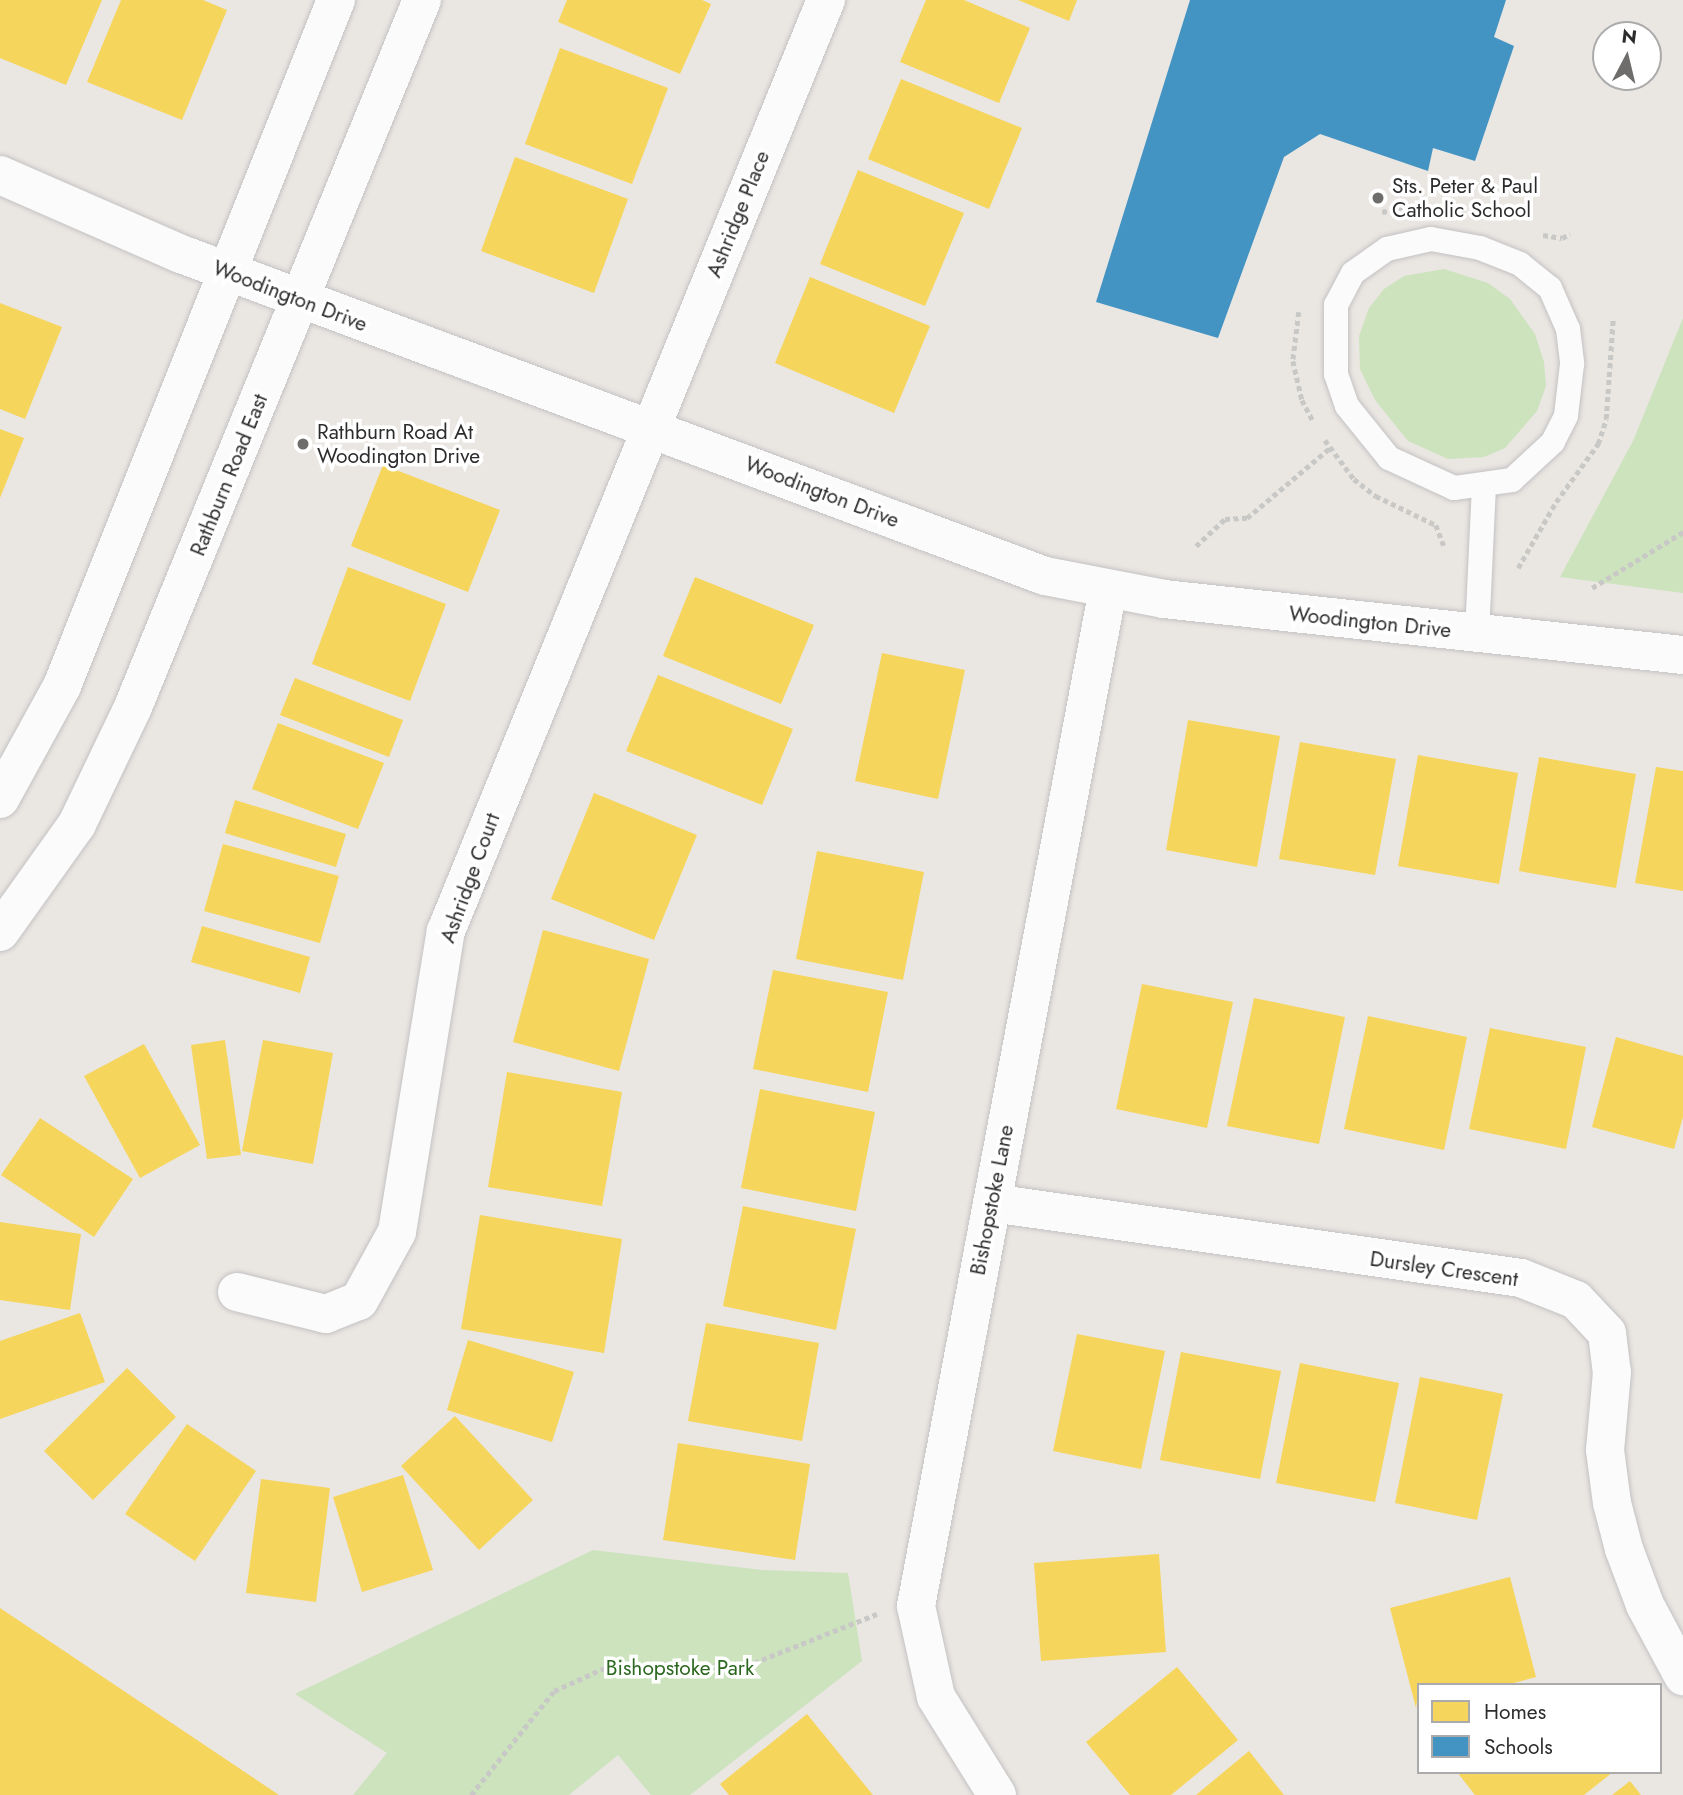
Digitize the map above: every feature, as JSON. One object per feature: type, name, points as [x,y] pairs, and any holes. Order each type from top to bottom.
[{"type":"street","points":[[0,799],[62,686],[336,0]]},
{"type":"street","name":"Rathburn Road East","points":[[0,932],[77,824],[133,707],[422,0]]},
{"type":"street","name":"Ashridge Place","points":[[650,428],[826,0]]},
{"type":"street","name":"Woodington Drive","points":[[0,175],[226,272],[1045,576],[1108,589],[1477,634],[1683,655]]},
{"type":"street","name":"Ashridge Court","points":[[237,1292],[326,1314],[359,1301],[397,1232],[446,931],[650,428]]},
{"type":"street","name":"Bishopstoke Lane","points":[[997,1795],[936,1697],[916,1606],[1108,589]]},
{"type":"street","name":"Dursley Crescent","points":[[992,1203],[1521,1278],[1576,1300],[1606,1333],[1612,1373],[1605,1450],[1612,1503],[1625,1549],[1644,1605],[1683,1676]]},
{"type":"lane","points":[[1432,239],[1480,248],[1520,264],[1550,288],[1569,329],[1572,364],[1566,416],[1553,442],[1513,480],[1484,487],[1454,488],[1389,458],[1347,406],[1336,374],[1336,305],[1353,273],[1387,249],[1432,239]]},
{"type":"lane","points":[[1477,634],[1484,487]]},
{"type":"path","points":[[1369,219],[1392,206],[1418,205]]},
{"type":"path","points":[[1538,234],[1562,238],[1570,234]]},
{"type":"path","points":[[1300,309],[1293,361],[1302,400],[1315,426]]},
{"type":"path","points":[[1323,437],[1354,479],[1376,496],[1436,525],[1445,554]]},
{"type":"path","points":[[1196,546],[1225,519],[1247,518],[1331,447]]},
{"type":"path","points":[[1592,588],[1683,533]]},
{"type":"path","points":[[471,1795],[554,1691],[602,1669],[654,1664],[746,1666],[860,1617],[916,1606]]},
{"type":"green space","points":[[1444,269],[1488,283],[1510,299],[1535,334],[1544,362],[1546,386],[1537,411],[1505,448],[1484,457],[1448,459],[1408,441],[1375,400],[1360,369],[1359,336],[1369,308],[1384,289],[1404,276]]},
{"type":"green space","points":[[1683,318],[1683,593],[1560,577],[1633,441]]},
{"type":"green space","name":"Bishopstoke Park","points":[[593,1550],[762,1570],[848,1573],[862,1661],[690,1795],[651,1795],[618,1755],[569,1795],[353,1795],[387,1753],[295,1694]]},
{"type":"building: Homes","points":[[0,0],[102,0],[66,85],[0,58]]},
{"type":"building: Homes","points":[[121,0],[203,0],[227,10],[182,120],[87,82]]},
{"type":"building: Homes","points":[[567,0],[702,0],[711,4],[680,74],[558,22]]},
{"type":"building: Homes","points":[[926,0],[964,0],[1030,28],[999,103],[900,62]]},
{"type":"building: Homes","points":[[1018,0],[1077,0],[1069,21]]},
{"type":"building: Homes","points":[[560,48],[668,88],[632,184],[525,144]]},
{"type":"building: Homes","points":[[901,79],[1022,128],[989,209],[868,159]]},
{"type":"building: Homes","points":[[515,157],[628,199],[594,293],[481,251]]},
{"type":"building: Homes","points":[[858,170],[964,213],[925,306],[820,264]]},
{"type":"building: Homes","points":[[810,277],[930,326],[894,413],[775,363]]},
{"type":"building: Homes","points":[[0,303],[62,327],[25,419],[0,409]]},
{"type":"building: Homes","points":[[0,429],[24,438],[0,498]]},
{"type":"building: Homes","points":[[383,465],[500,510],[468,592],[351,546]]},
{"type":"building: Homes","points":[[348,567],[446,604],[410,701],[312,664]]},
{"type":"building: Homes","points":[[695,577],[814,625],[781,704],[663,656]]},
{"type":"building: Homes","points":[[882,653],[965,670],[938,799],[855,781]]},
{"type":"building: Homes","points":[[658,675],[793,729],[762,805],[626,751]]},
{"type":"building: Homes","points":[[295,678],[403,720],[389,757],[280,715]]},
{"type":"building: Homes","points":[[1188,720],[1280,736],[1257,867],[1166,850]]},
{"type":"building: Homes","points":[[278,723],[384,763],[358,829],[252,789]]},
{"type":"building: Homes","points":[[1300,742],[1396,759],[1375,875],[1279,859]]},
{"type":"building: Homes","points":[[1418,755],[1518,773],[1499,884],[1398,866]]},
{"type":"building: Homes","points":[[1539,757],[1636,774],[1616,888],[1519,871]]},
{"type":"building: Homes","points":[[1656,767],[1683,771],[1683,891],[1635,883]]},
{"type":"building: Homes","points":[[594,793],[697,835],[654,940],[551,899]]},
{"type":"building: Homes","points":[[235,800],[346,834],[336,867],[225,833]]},
{"type":"building: Homes","points":[[223,844],[339,876],[320,943],[204,911]]},
{"type":"building: Homes","points":[[817,851],[924,872],[903,980],[796,959]]},
{"type":"building: Homes","points":[[202,926],[310,957],[300,993],[191,962]]},
{"type":"building: Homes","points":[[543,930],[649,959],[619,1071],[513,1042]]},
{"type":"building: Homes","points":[[773,970],[888,992],[868,1092],[753,1069]]},
{"type":"building: Homes","points":[[1142,984],[1233,1002],[1207,1128],[1116,1109]]},
{"type":"building: Homes","points":[[1254,998],[1345,1017],[1319,1144],[1227,1126]]},
{"type":"building: Homes","points":[[1368,1016],[1467,1037],[1444,1150],[1344,1129]]},
{"type":"building: Homes","points":[[1490,1028],[1586,1047],[1566,1149],[1469,1129]]},
{"type":"building: Homes","points":[[1616,1037],[1683,1056],[1683,1117],[1674,1149],[1592,1127]]},
{"type":"building: Homes","points":[[225,1040],[241,1155],[207,1159],[191,1045]]},
{"type":"building: Homes","points":[[263,1040],[333,1053],[313,1164],[242,1151]]},
{"type":"building: Homes","points":[[144,1044],[200,1145],[140,1178],[84,1076]]},
{"type":"building: Homes","points":[[507,1072],[622,1092],[602,1206],[488,1187]]},
{"type":"building: Homes","points":[[760,1089],[875,1112],[856,1211],[741,1188]]},
{"type":"building: Homes","points":[[40,1118],[133,1179],[94,1237],[1,1175]]},
{"type":"building: Homes","points":[[743,1206],[856,1229],[836,1330],[723,1306]]},
{"type":"building: Homes","points":[[480,1215],[622,1239],[604,1353],[461,1329]]},
{"type":"building: Homes","points":[[0,1222],[81,1234],[70,1310],[0,1300]]},
{"type":"building: Homes","points":[[80,1313],[105,1382],[0,1419],[0,1341]]},
{"type":"building: Homes","points":[[706,1323],[819,1343],[802,1441],[688,1421]]},
{"type":"building: Homes","points":[[1077,1334],[1165,1351],[1141,1469],[1053,1451]]},
{"type":"building: Homes","points":[[468,1340],[574,1372],[552,1442],[447,1410]]},
{"type":"building: Homes","points":[[1181,1352],[1281,1371],[1260,1479],[1160,1460]]},
{"type":"building: Homes","points":[[1300,1363],[1399,1383],[1375,1502],[1276,1483]]},
{"type":"building: Homes","points":[[127,1368],[176,1417],[93,1500],[44,1451]]},
{"type":"building: Homes","points":[[1420,1377],[1503,1394],[1477,1520],[1395,1503]]},
{"type":"building: Homes","points":[[455,1416],[533,1500],[479,1550],[401,1466]]},
{"type":"building: Homes","points":[[187,1424],[256,1471],[195,1561],[125,1514]]},
{"type":"building: Homes","points":[[678,1443],[810,1464],[795,1560],[663,1540]]},
{"type":"building: Homes","points":[[403,1475],[433,1570],[362,1592],[333,1497]]},
{"type":"building: Homes","points":[[261,1479],[330,1488],[316,1602],[246,1593]]},
{"type":"building: Homes","points":[[1159,1554],[1166,1652],[1041,1661],[1034,1563]]},
{"type":"building: Homes","points":[[1510,1577],[1536,1677],[1514,1683],[1417,1683],[1416,1708],[1390,1608]]},
{"type":"building: Homes","points":[[0,1608],[279,1795],[0,1795]]},
{"type":"building: Homes","points":[[1177,1667],[1238,1740],[1171,1795],[1130,1795],[1086,1742]]},
{"type":"building: Homes","points":[[807,1714],[873,1795],[729,1795],[720,1784]]},
{"type":"building: Homes","points":[[1249,1751],[1284,1795],[1196,1795]]},
{"type":"building: Homes","points":[[1459,1774],[1610,1774],[1584,1795],[1475,1795]]},
{"type":"building: Homes","points":[[1630,1781],[1641,1795],[1612,1795]]},
{"type":"building: Schools","points":[[1190,0],[1506,0],[1494,37],[1514,46],[1475,161],[1433,148],[1428,171],[1320,134],[1284,157],[1218,338],[1096,302]]},
{"type":"place","name":"Sts. Peter & Paul Catholic School","points":[[1378,198]]},
{"type":"place","name":"Rathburn Road At Woodington Drive","points":[[303,444]]}]
